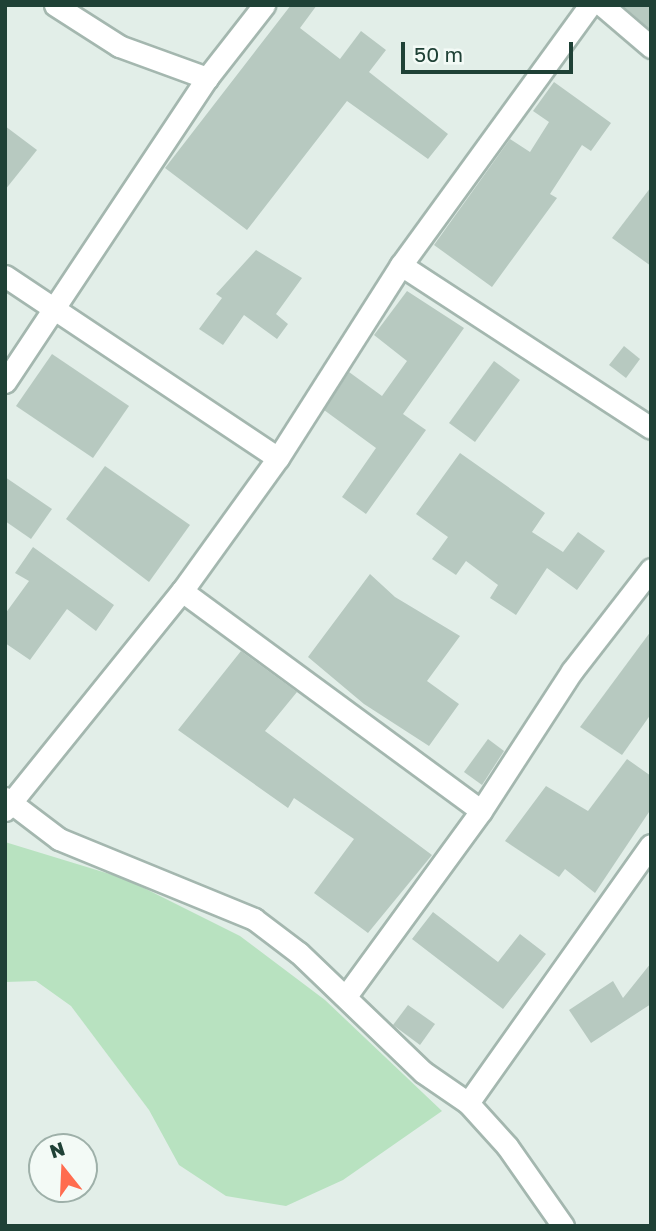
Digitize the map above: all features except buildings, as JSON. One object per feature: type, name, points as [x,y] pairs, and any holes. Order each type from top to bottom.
[{"type":"street","points":[[55,5],[119,46],[207,78]]},
{"type":"street","points":[[5,382],[57,312],[207,78],[264,5]]},
{"type":"street","points":[[563,1226],[507,1146],[468,1103],[423,1072],[346,996],[254,919],[59,839],[7,803],[182,591],[278,458],[401,265],[590,5]]},
{"type":"street","points":[[602,5],[651,47]]},
{"type":"street","points":[[401,265],[651,428]]},
{"type":"street","points":[[5,276],[278,458]]},
{"type":"street","points":[[346,996],[481,811],[572,671],[651,569]]},
{"type":"street","points":[[182,591],[481,811]]},
{"type":"street","points":[[468,1103],[651,845]]},
{"type":"green space","points":[[5,842],[126,879],[240,936],[325,1000],[442,1111],[343,1180],[286,1206],[226,1196],[179,1165],[149,1110],[71,1006],[36,981],[5,982]]}]
